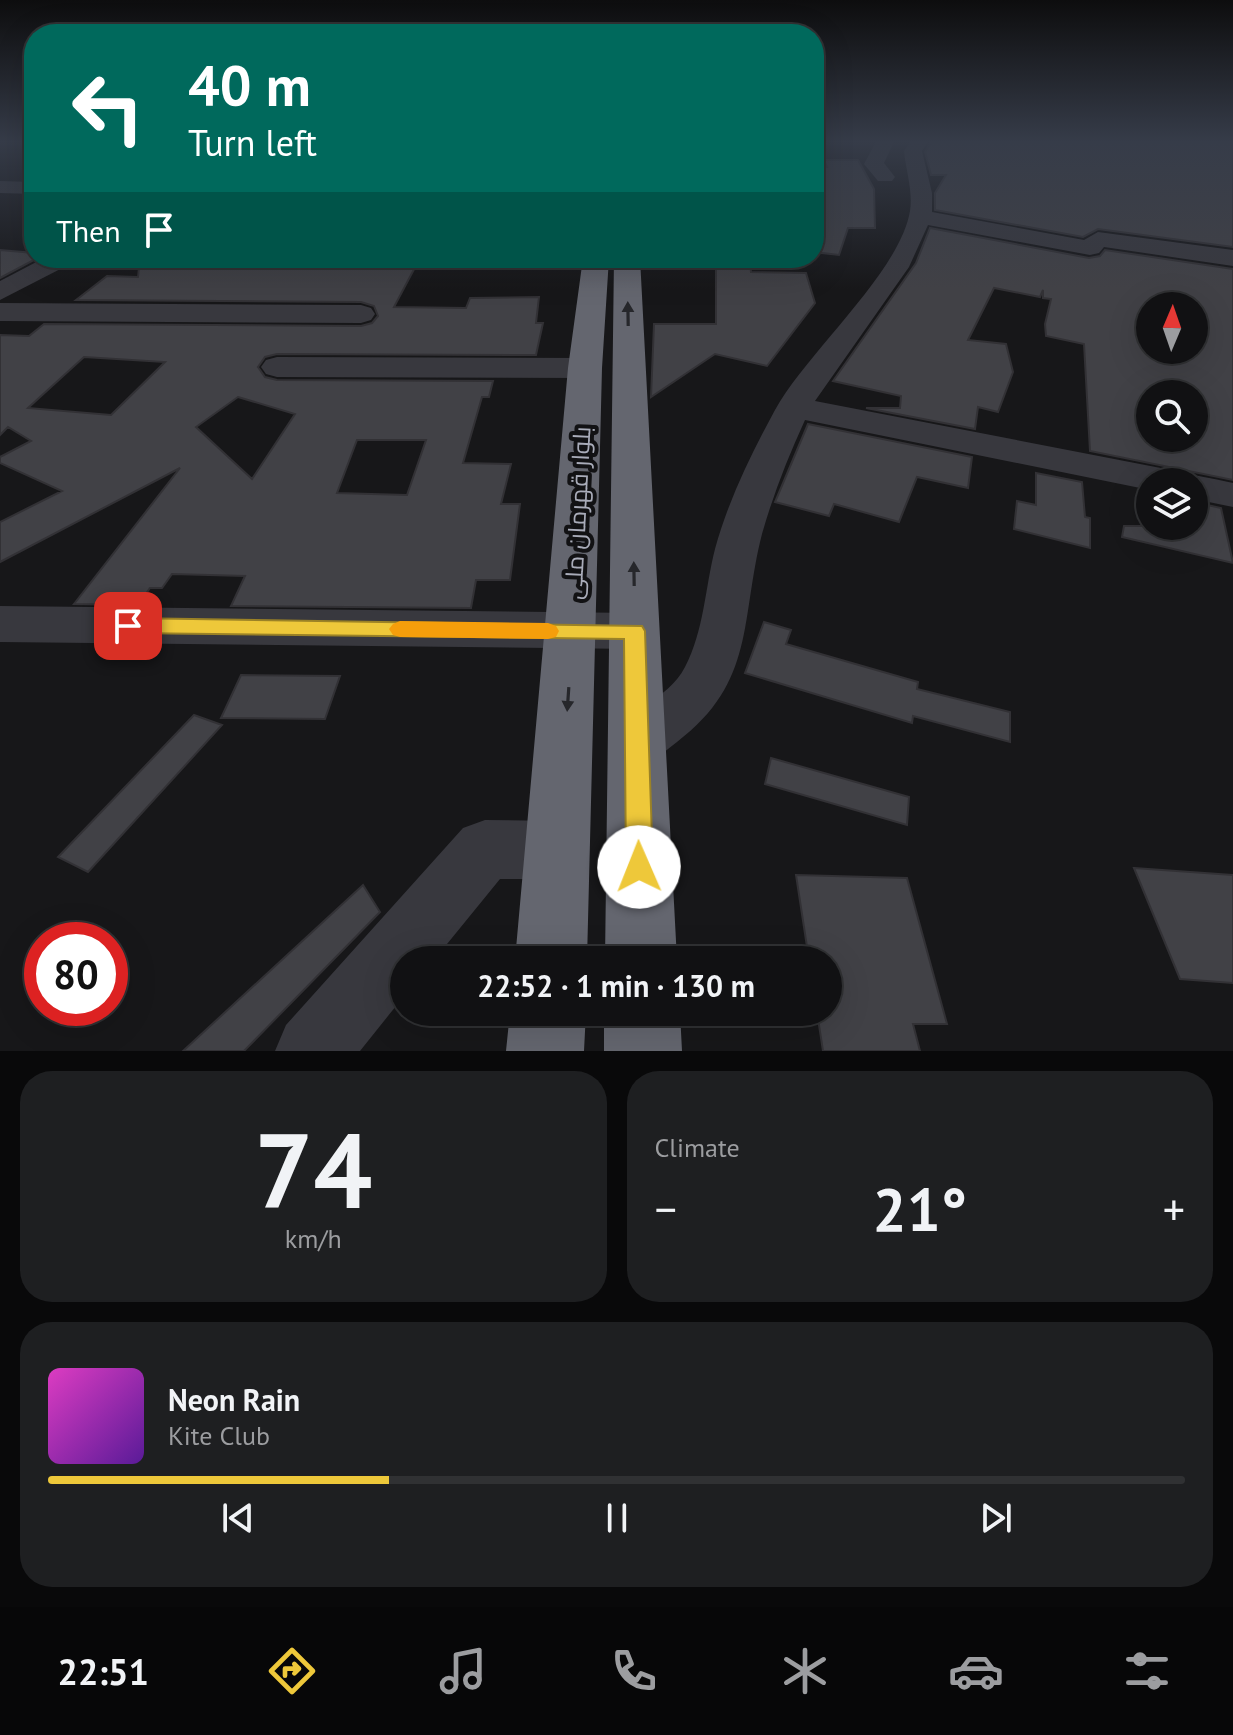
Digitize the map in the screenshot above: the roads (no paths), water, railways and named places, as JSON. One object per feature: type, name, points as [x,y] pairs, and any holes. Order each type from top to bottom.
[{"type":"highway","name":"بلوار قهرمان ملی","points":[[552,946],[585,368],[595,268]]},
{"type":"highway","name":"بلوار قهرمان ملی","points":[[627,268],[641,946]]},
{"type":"highway","points":[[545,1051],[547,1026]]},
{"type":"highway","points":[[642,1026],[643,1051]]},
{"type":"street","points":[[637,742],[697,693],[719,646],[738,545],[767,461],[823,359],[892,276],[920,217],[922,204],[917,191]]},
{"type":"street","points":[[920,217],[1090,248],[1098,239],[1233,258]]},
{"type":"street","points":[[0,292],[44,268]]},
{"type":"street","points":[[0,312],[361,314]]},
{"type":"street","points":[[277,367],[585,368]]},
{"type":"street","points":[[794,407],[1136,475]]},
{"type":"street","points":[[1208,490],[1233,495]]},
{"type":"street","points":[[0,624],[635,631]]},
{"type":"street","points":[[312,1051],[485,849],[558,850]]}]
